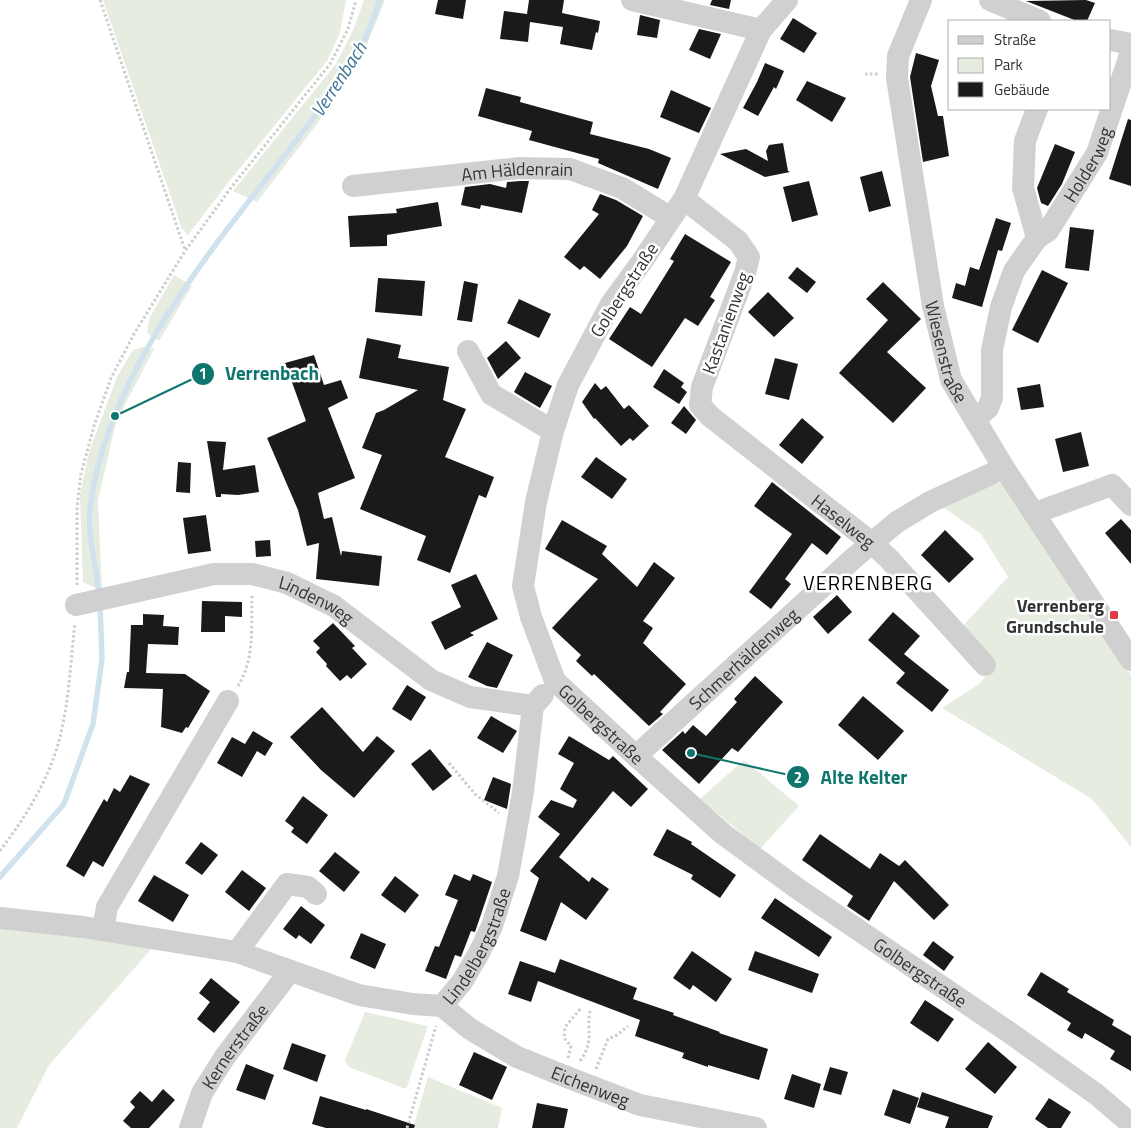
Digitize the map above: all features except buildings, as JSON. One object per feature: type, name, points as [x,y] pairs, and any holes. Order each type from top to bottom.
[{"type":"street","points":[[632,0],[761,30]]},
{"type":"street","name":"Golbergstraße","points":[[787,0],[761,30],[684,199],[611,304],[568,385],[553,431],[536,502],[523,586],[531,616],[555,681],[723,834],[798,889],[1051,1062],[1096,1094],[1131,1124]]},
{"type":"street","name":"Wiesenstraße","points":[[921,0],[898,56],[897,78],[932,306],[952,380],[1004,468],[1131,660]]},
{"type":"street","points":[[990,0],[1031,18]]},
{"type":"street","points":[[1111,40],[1131,44]]},
{"type":"street","name":"Holderweg","points":[[975,420],[988,408],[992,398],[992,350],[1001,307],[1014,271],[1037,238],[1048,231],[1097,153],[1131,52]]},
{"type":"street","points":[[1037,110],[1025,141],[1023,188],[1037,238]]},
{"type":"street","name":"Am Häldenrain","points":[[353,186],[519,168],[570,169],[622,188],[671,218]]},
{"type":"street","name":"Kastanienweg","points":[[684,199],[738,241],[749,257],[745,273],[702,386]]},
{"type":"street","points":[[468,351],[491,394],[553,431]]},
{"type":"street","name":"Haselweg","points":[[702,386],[700,405],[710,417],[872,543],[889,559],[985,665]]},
{"type":"street","name":"Schmerhäldenweg","points":[[636,756],[897,522],[930,502],[1004,468]]},
{"type":"street","points":[[1035,513],[1112,485],[1131,505]]},
{"type":"street","name":"Lindenweg","points":[[76,605],[214,574],[252,574],[288,583],[334,606],[431,680],[470,697],[533,706]]},
{"type":"street","points":[[533,706],[555,681]]},
{"type":"street","points":[[102,930],[107,907],[228,701]]},
{"type":"street","name":"Lindelbergstraße","points":[[0,918],[102,930],[237,952],[359,995],[413,1004],[442,1006],[462,982],[479,954],[492,926],[508,876],[523,792],[533,706]]},
{"type":"street","points":[[237,952],[288,884],[308,887],[316,894]]},
{"type":"street","name":"Kernerstraße","points":[[190,1128],[202,1093],[224,1058],[290,971]]},
{"type":"street","name":"Eichenweg","points":[[442,1006],[470,1029],[516,1057],[576,1081],[640,1105],[756,1128]]},
{"type":"path","points":[[100,0],[185,251]]},
{"type":"path","points":[[0,851],[32,805],[56,750],[66,706],[76,605],[77,507],[81,474],[94,426],[111,378],[134,334],[185,251],[230,189],[330,64],[348,29],[356,0]]},
{"type":"path","points":[[228,701],[246,674],[251,655],[252,574]]},
{"type":"path","points":[[449,763],[476,794],[517,828]]},
{"type":"path","points":[[407,1128],[442,1006]]},
{"type":"path","points":[[576,1081],[571,1046],[564,1038],[566,1027],[581,1008]]},
{"type":"path","points":[[576,1081],[580,1061],[586,1053],[590,1039],[590,1011]]},
{"type":"path","points":[[576,1081],[608,1039],[617,1036],[628,1026]]},
{"type":"green space","points":[[103,0],[346,0],[340,32],[327,61],[188,235],[182,229]]},
{"type":"green space","points":[[364,0],[385,0],[365,49],[317,124],[257,202],[233,191],[336,64],[354,28]]},
{"type":"green space","points":[[174,275],[192,286],[159,341],[147,333],[149,319]]},
{"type":"green space","points":[[142,347],[154,349],[116,422],[98,501],[102,591],[83,582],[80,495],[89,452],[117,377],[133,350]]},
{"type":"green space","points":[[992,481],[1008,486],[1068,582],[1131,675],[1131,847],[1092,799],[942,708],[979,684],[996,665],[961,628],[1008,577],[981,534],[940,505]]},
{"type":"green space","points":[[744,760],[799,806],[760,849],[700,799]]},
{"type":"green space","points":[[0,924],[153,947],[49,1065],[17,1128],[0,1128]]},
{"type":"green space","points":[[365,1012],[428,1026],[406,1089],[349,1067],[345,1060]]},
{"type":"green space","points":[[428,1077],[502,1108],[498,1128],[413,1128]]},
{"type":"waterway","name":"Verrenbach","points":[[99,595],[91,541],[90,509],[99,463],[114,418],[134,374],[184,289],[318,112],[356,57],[367,35],[380,0]]},
{"type":"waterway","name":"Verrenbach","points":[[0,877],[64,804],[93,724],[102,659],[100,604]]},
{"type":"place","name":"Verrenbach","points":[[115,416]]},
{"type":"place","name":"Verrenberg Grundschule","points":[[1114,615]]},
{"type":"place","name":"Alte Kelter","points":[[691,753]]},
{"type":"district","name":"VERRENBERG","points":[[868,582]]}]
